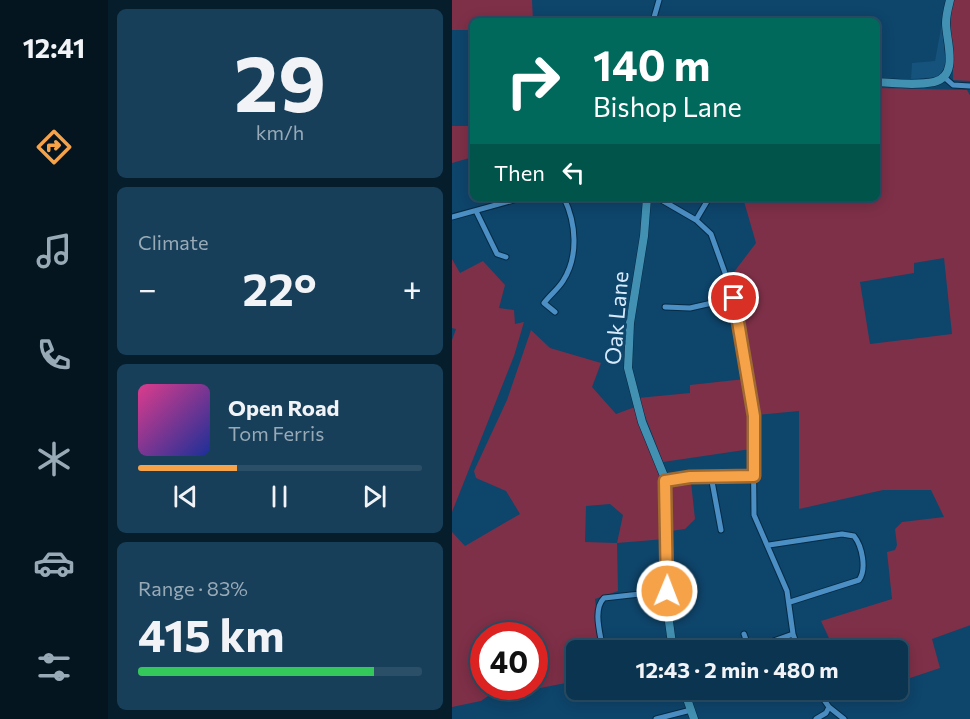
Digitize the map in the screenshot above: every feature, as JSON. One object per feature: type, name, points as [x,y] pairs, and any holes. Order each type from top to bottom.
[{"type":"street","points":[[654,18],[659,0]]},
{"type":"street","points":[[880,82],[928,83],[944,77],[950,64],[946,24],[950,0]]},
{"type":"street","points":[[944,77],[953,85],[971,86]]},
{"type":"street","points":[[452,217],[511,201]]},
{"type":"street","points":[[555,312],[544,303],[565,277],[575,234],[573,218],[565,201]]},
{"type":"street","name":"Oak Lane","points":[[647,201],[628,346],[628,368],[638,411],[665,481],[667,591],[672,640]]},
{"type":"street","points":[[663,201],[695,220],[711,234],[734,298],[754,416],[754,515],[769,545],[790,602],[795,640]]},
{"type":"street","points":[[695,220],[707,201]]},
{"type":"street","points":[[476,211],[497,254],[506,256]]},
{"type":"street","points":[[670,315],[668,307],[690,308],[734,298]]},
{"type":"street","points":[[712,476],[721,530]]},
{"type":"street","points":[[665,481],[712,476],[754,476]]},
{"type":"street","points":[[769,545],[842,534],[854,536],[859,543],[864,571],[859,580],[790,602]]},
{"type":"street","points":[[601,640],[597,611],[604,598],[667,591]]},
{"type":"street","points":[[744,634],[746,640]]},
{"type":"street","points":[[777,640],[793,634]]},
{"type":"street","points":[[687,700],[694,719]]},
{"type":"street","points":[[824,700],[844,719]]},
{"type":"street","points":[[816,719],[826,713],[829,707]]},
{"type":"street","points":[[656,719],[690,710]]},
{"type":"shaded area","points":[[452,0],[532,0],[533,18],[470,18],[470,30],[452,30]]},
{"type":"shaded area","points":[[954,0],[970,0],[970,81],[953,80],[950,30]]},
{"type":"shaded area","points":[[942,23],[946,68],[939,77],[911,79],[912,63],[935,61]]},
{"type":"shaded area","points":[[880,88],[967,90],[971,97],[971,625],[932,639],[940,668],[908,679],[908,640],[830,640],[821,621],[892,599],[887,552],[895,550],[897,545],[895,529],[902,522],[944,517],[931,490],[883,490],[799,509],[799,411],[756,415],[741,309],[731,276],[756,243],[744,201],[880,201]],"holes":[[[944,258],[952,334],[870,344],[860,282],[914,273],[914,263]]]},
{"type":"shaded area","points":[[452,126],[470,126],[470,158],[452,163]]},
{"type":"shaded area","points":[[452,259],[460,273],[483,261],[505,285],[499,308],[514,310],[515,324],[524,322],[514,356],[452,512],[452,340],[456,329],[452,328]]},
{"type":"shaded area","points":[[531,330],[550,348],[601,363],[592,387],[616,414],[635,407],[663,480],[665,539],[617,543],[618,591],[595,599],[599,640],[566,640],[566,683],[548,686],[548,622],[470,622],[470,700],[482,700],[452,707],[452,532],[465,546],[520,514],[506,491],[476,478],[474,471],[507,400]],"holes":[[[610,504],[623,515],[617,543],[585,542],[586,506]]]},
{"type":"shaded area","points":[[745,379],[751,449],[663,462],[638,398],[690,393],[690,385]]},
{"type":"shaded area","points":[[691,482],[695,519],[685,529],[671,531],[672,484]]},
{"type":"route","points":[[667,591],[665,481],[690,477],[754,476],[754,416],[734,298]]}]
